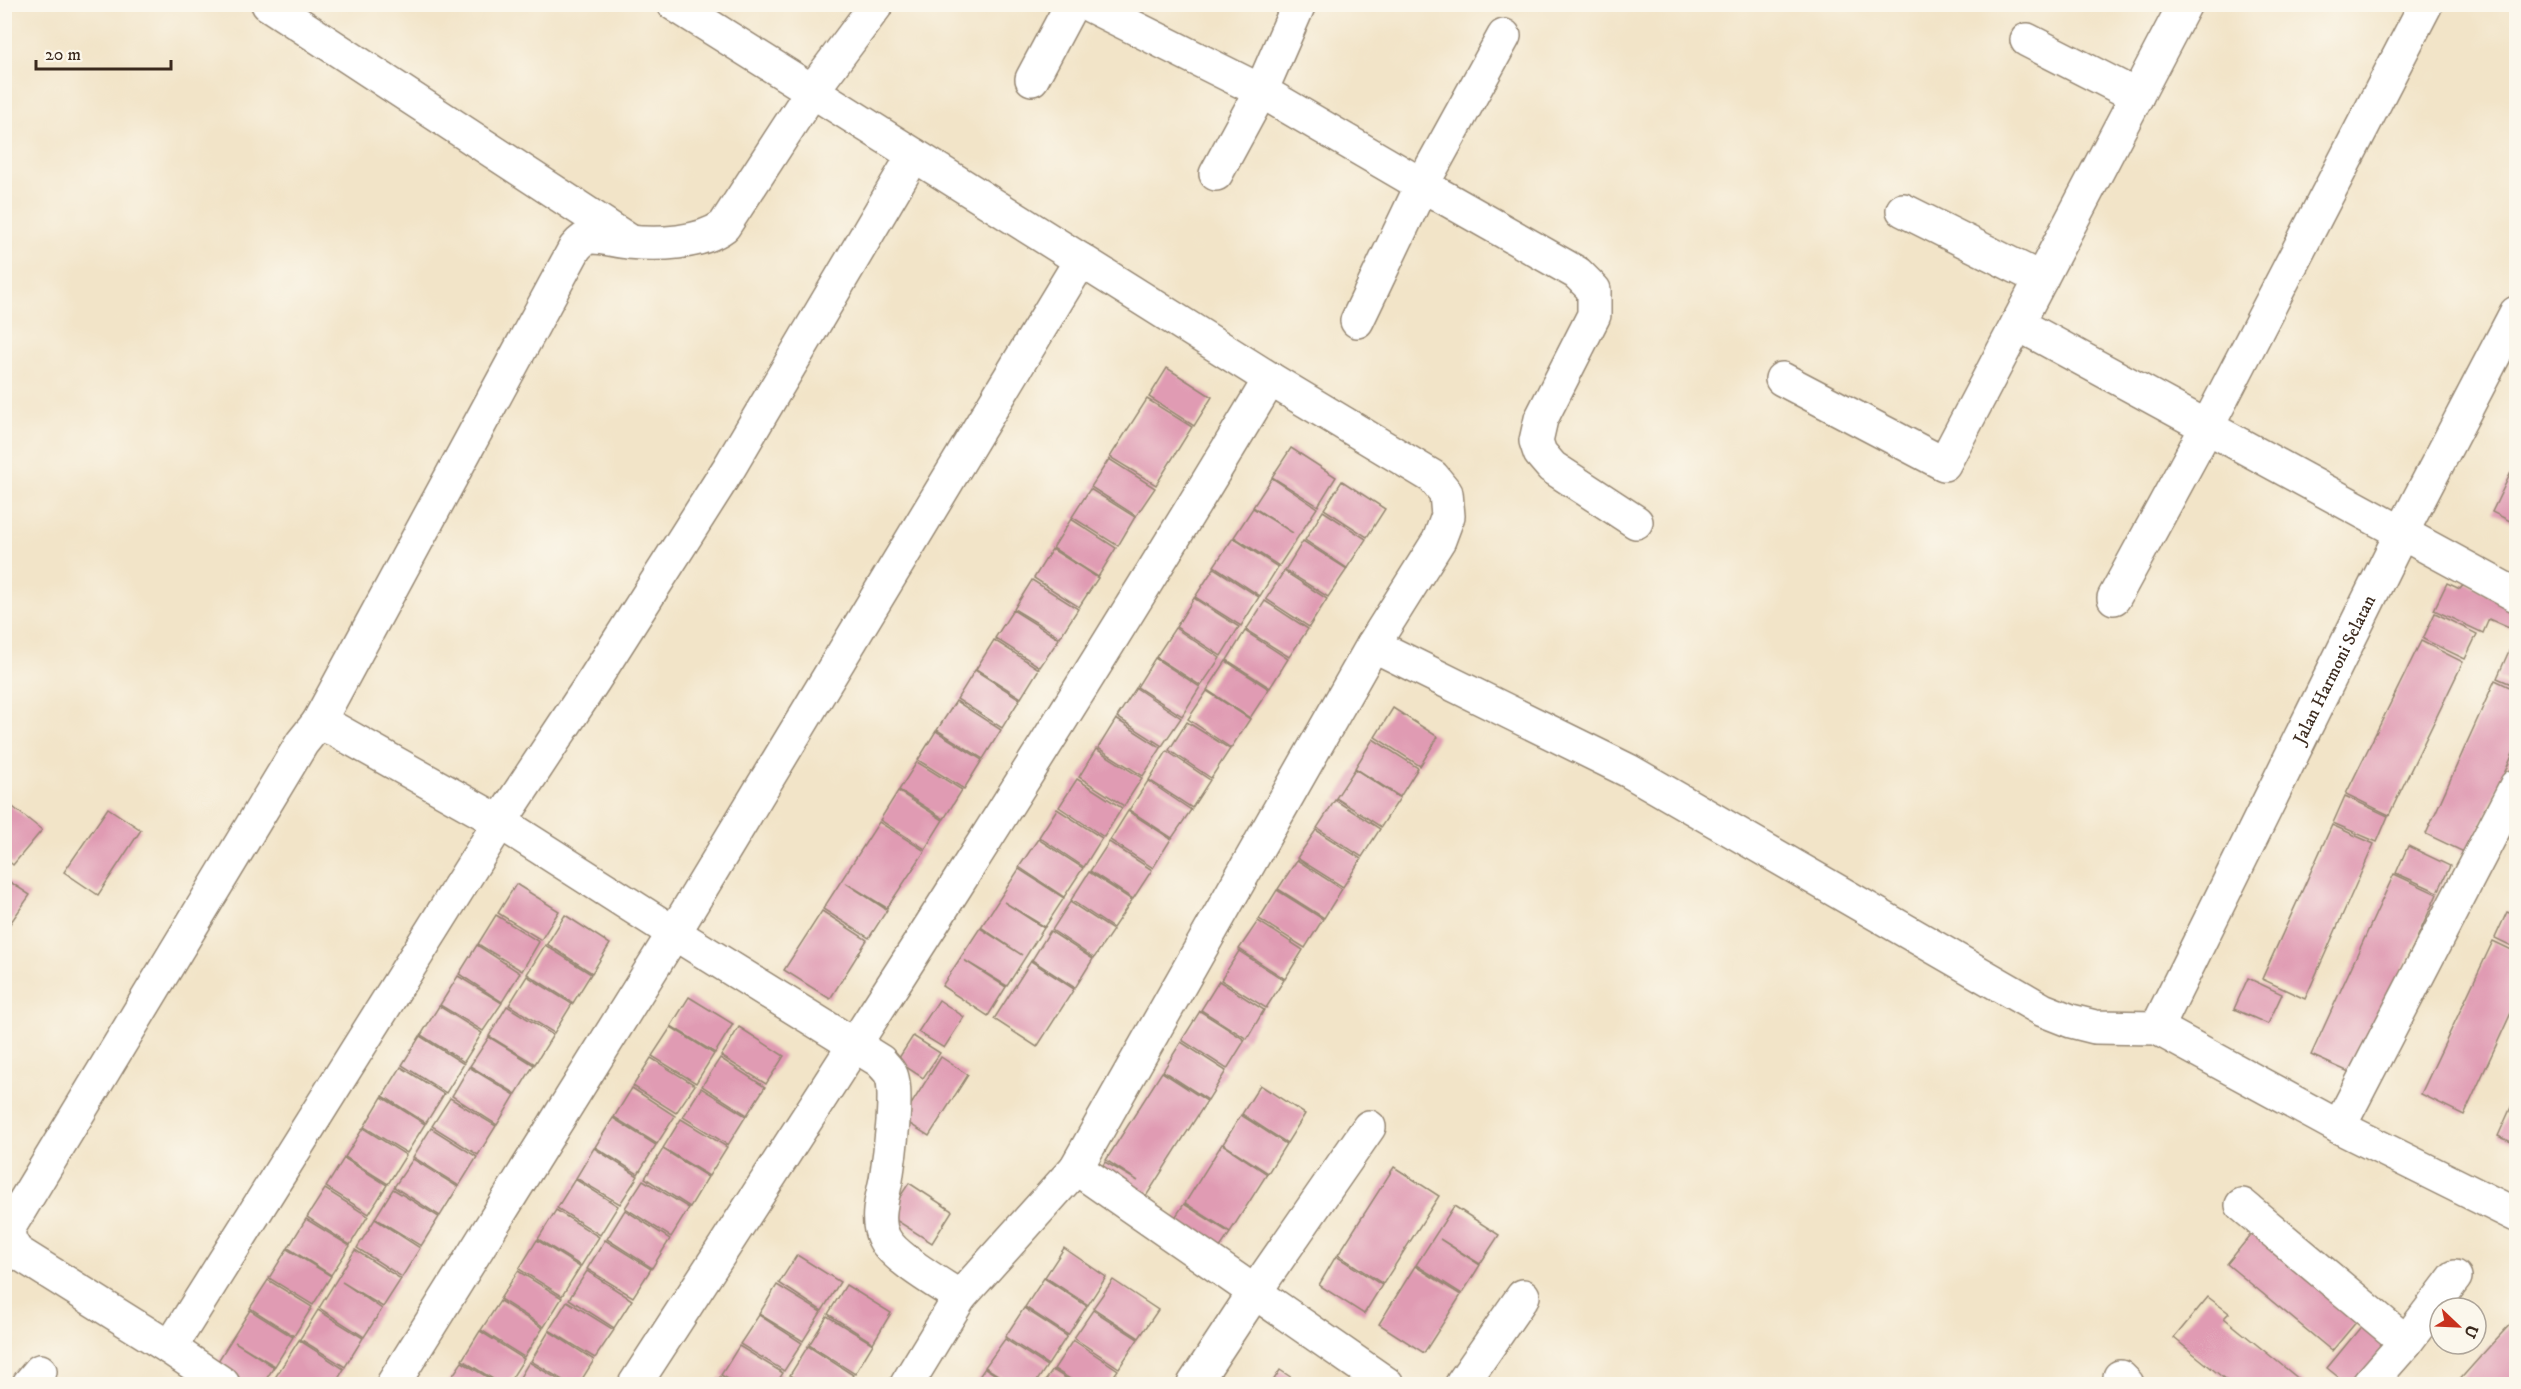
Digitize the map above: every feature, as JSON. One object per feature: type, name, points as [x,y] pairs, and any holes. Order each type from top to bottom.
[{"type":"street","points":[[268,4],[632,242]]},
{"type":"street","points":[[674,4],[1270,380],[1433,477],[1446,493],[1448,516],[1439,540],[1373,645],[1076,1168],[960,1297],[907,1384]]},
{"type":"street","points":[[223,1384],[17,1252],[10,1241],[8,1229],[302,743],[318,723],[574,248],[581,241],[590,237],[632,242],[699,239],[712,236],[724,226],[812,91],[877,4]]},
{"type":"street","points":[[1032,79],[1072,4]]},
{"type":"street","points":[[1087,4],[1261,91],[1576,273],[1594,290],[1594,315],[1542,418],[1536,441],[1540,453],[1552,467],[1636,522]]},
{"type":"street","points":[[1216,174],[1261,91],[1299,4]]},
{"type":"street","points":[[1782,379],[1944,464],[2185,4]]},
{"type":"street","points":[[2114,598],[2207,427],[2426,4]]},
{"type":"street","points":[[1357,321],[1422,185],[1504,36]]},
{"type":"street","points":[[2027,40],[2137,96]]},
{"type":"street","points":[[170,1348],[500,822],[729,468],[914,155]]},
{"type":"street","points":[[1903,210],[2041,279]]},
{"type":"street","points":[[393,1384],[674,933],[1080,260]]},
{"type":"street","name":"Jalan Harmoni Selatan","points":[[2157,1028],[2402,532],[2517,313]]},
{"type":"street","points":[[2018,324],[2517,595]]},
{"type":"street","points":[[635,1384],[856,1046],[1270,380]]},
{"type":"street","points":[[1373,645],[1629,771],[2043,1010],[2071,1022],[2095,1027],[2157,1028],[2338,1127],[2517,1215]]},
{"type":"street","points":[[318,723],[336,730],[500,822],[880,1061],[891,1075],[895,1090],[889,1160],[880,1204],[880,1220],[884,1239],[897,1253],[960,1297]]},
{"type":"street","points":[[2338,1127],[2517,786]]},
{"type":"street","points":[[1194,1384],[1254,1293],[1369,1128]]},
{"type":"street","points":[[1076,1168],[1388,1384]]},
{"type":"street","points":[[2242,1205],[2406,1342]]},
{"type":"street","points":[[2369,1384],[2406,1342],[2455,1277]]},
{"type":"street","points":[[1462,1384],[1523,1296]]},
{"type":"building","points":[[1167,368],[1212,397],[1194,426],[1149,397]]},
{"type":"building","points":[[1147,399],[1192,427],[1156,485],[1110,457]]},
{"type":"building","points":[[1291,448],[1336,477],[1318,506],[1272,477]]},
{"type":"building","points":[[1109,459],[1155,488],[1136,516],[1091,487]]},
{"type":"building","points":[[2516,462],[2516,524],[2492,512]]},
{"type":"building","points":[[1272,478],[1317,508],[1279,566],[1234,537],[1253,508],[1293,533],[1253,507]]},
{"type":"building","points":[[1342,481],[1385,509],[1367,537],[1324,509]]},
{"type":"building","points":[[1090,489],[1135,517],[1118,546],[1072,517]]},
{"type":"building","points":[[1323,511],[1366,539],[1347,568],[1305,540]]},
{"type":"building","points":[[1071,519],[1116,548],[1098,577],[1053,548]]},
{"type":"building","points":[[1233,538],[1278,567],[1260,596],[1214,566]]},
{"type":"building","points":[[1303,541],[1347,569],[1328,597],[1285,570]]},
{"type":"building","points":[[1052,549],[1098,578],[1079,607],[1034,578]]},
{"type":"building","points":[[1214,568],[1259,597],[1241,626],[1195,597]]},
{"type":"building","points":[[1284,571],[1327,599],[1309,627],[1266,599]]},
{"type":"building","points":[[1032,580],[1078,609],[1060,637],[1014,609]]},
{"type":"building","points":[[2466,582],[2516,609],[2509,628],[2489,619],[2483,633],[2434,610],[2447,583],[2460,589]]},
{"type":"building","points":[[1194,598],[1239,627],[1221,656],[1176,627]]},
{"type":"building","points":[[1265,601],[1308,629],[1289,657],[1246,630]]},
{"type":"building","points":[[1013,610],[1059,639],[1040,667],[995,638]]},
{"type":"building","points":[[2435,613],[2477,634],[2465,659],[2423,639]]},
{"type":"building","points":[[1175,628],[1220,658],[1201,686],[1156,657]]},
{"type":"building","points":[[1245,631],[1288,659],[1270,688],[1227,660]]},
{"type":"building","points":[[994,640],[1039,669],[1021,698],[976,669]]},
{"type":"building","points":[[2421,641],[2463,662],[2389,815],[2346,794]]},
{"type":"building","points":[[2509,651],[2516,655],[2516,686],[2497,678]]},
{"type":"building","points":[[1155,658],[1200,687],[1182,716],[1137,687]]},
{"type":"building","points":[[1226,661],[1269,689],[1250,718],[1207,690]]},
{"type":"building","points":[[975,670],[1020,699],[1002,728],[957,699]]},
{"type":"building","points":[[2495,680],[2516,690],[2516,747],[2468,854],[2426,834]]},
{"type":"building","points":[[1136,688],[1181,718],[1162,746],[1117,717]]},
{"type":"building","points":[[1207,691],[1250,719],[1231,748],[1188,719]]},
{"type":"building","points":[[956,701],[1001,730],[983,759],[937,730]]},
{"type":"building","points":[[1393,708],[1438,737],[1420,766],[1375,737]]},
{"type":"building","points":[[1116,719],[1161,748],[1143,776],[1098,748]]},
{"type":"building","points":[[1187,722],[1230,749],[1211,778],[1169,750]]},
{"type":"building","points":[[936,731],[982,760],[964,789],[918,760]]},
{"type":"building","points":[[1373,739],[1418,768],[1400,797],[1355,768]]},
{"type":"building","points":[[1096,749],[1142,778],[1124,806],[1079,777]]},
{"type":"building","points":[[1167,751],[1210,780],[1192,808],[1149,780]]},
{"type":"building","points":[[917,762],[962,790],[944,819],[899,790]]},
{"type":"building","points":[[1355,769],[1400,798],[1381,827],[1336,798]]},
{"type":"building","points":[[1077,779],[1122,808],[1104,837],[1059,807]]},
{"type":"building","points":[[1148,781],[1191,810],[1172,838],[1129,810]]},
{"type":"building","points":[[898,791],[943,820],[925,849],[880,820]]},
{"type":"building","points":[[2345,796],[2388,816],[2377,842],[2333,823]]},
{"type":"building","points":[[4,800],[42,830],[13,865],[4,857]]},
{"type":"building","points":[[1335,800],[1380,829],[1362,857],[1317,828]]},
{"type":"building","points":[[108,808],[141,830],[98,895],[64,872]]},
{"type":"building","points":[[1057,809],[1102,838],[1084,867],[1039,837]]},
{"type":"building","points":[[1128,811],[1171,839],[1153,868],[1110,840]]},
{"type":"building","points":[[879,822],[925,851],[887,908],[846,883],[887,910],[869,938],[823,909]]},
{"type":"building","points":[[2332,825],[2374,844],[2305,999],[2262,979]]},
{"type":"building","points":[[1316,830],[1361,859],[1343,887],[1297,858]]},
{"type":"building","points":[[1038,839],[1083,868],[1064,897],[1019,867]]},
{"type":"building","points":[[1109,842],[1152,870],[1133,899],[1090,871]]},
{"type":"building","points":[[2408,846],[2450,866],[2438,892],[2396,873]]},
{"type":"building","points":[[1297,860],[1342,889],[1324,918],[1278,889]]},
{"type":"building","points":[[1019,869],[1064,898],[1045,927],[1004,902],[1044,928],[1007,986],[964,960],[1006,987],[988,1016],[942,986],[980,928],[1022,955],[981,927]]},
{"type":"building","points":[[1089,872],[1132,900],[1113,928],[1071,900]]},
{"type":"building","points":[[2394,874],[2437,894],[2367,1049],[2358,1076],[2311,1055]]},
{"type":"building","points":[[4,878],[30,895],[9,925],[4,922]]},
{"type":"building","points":[[516,884],[559,911],[541,940],[498,913]]},
{"type":"building","points":[[1277,890],[1323,919],[1305,948],[1259,919]]},
{"type":"building","points":[[1070,902],[1113,930],[1094,958],[1052,930]]},
{"type":"building","points":[[2516,904],[2516,948],[2495,938],[2507,912],[2512,914]]},
{"type":"building","points":[[822,911],[867,940],[830,999],[784,970]]},
{"type":"building","points":[[496,915],[539,942],[522,971],[478,944]]},
{"type":"building","points":[[565,915],[610,944],[592,973],[547,944]]},
{"type":"building","points":[[1258,921],[1303,950],[1285,979],[1239,949]]},
{"type":"building","points":[[1050,931],[1093,959],[1075,988],[1032,960]]},
{"type":"building","points":[[2493,941],[2516,952],[2516,1002],[2464,1115],[2421,1094]]},
{"type":"building","points":[[477,945],[520,973],[502,1002],[459,974]]},
{"type":"building","points":[[545,945],[591,974],[573,1003],[527,974]]},
{"type":"building","points":[[1239,951],[1284,980],[1266,1008],[1221,980]]},
{"type":"building","points":[[1031,961],[1074,989],[1037,1047],[994,1019]]},
{"type":"building","points":[[458,976],[502,1003],[483,1031],[440,1005]]},
{"type":"building","points":[[527,976],[572,1004],[554,1033],[509,1005]]},
{"type":"building","points":[[2248,978],[2282,994],[2268,1024],[2234,1009]]},
{"type":"building","points":[[1219,981],[1264,1010],[1247,1039],[1201,1010]]},
{"type":"building","points":[[689,997],[733,1024],[715,1053],[671,1026]]},
{"type":"building","points":[[939,1000],[964,1017],[944,1048],[918,1032]]},
{"type":"building","points":[[439,1006],[482,1033],[464,1062],[421,1035]]},
{"type":"building","points":[[507,1006],[553,1035],[535,1064],[489,1036]]},
{"type":"building","points":[[1200,1011],[1245,1040],[1227,1069],[1182,1040]]},
{"type":"building","points":[[671,1027],[714,1054],[696,1083],[652,1056]]},
{"type":"building","points":[[739,1027],[784,1056],[766,1084],[721,1056]]},
{"type":"building","points":[[420,1036],[464,1064],[446,1093],[402,1065]]},
{"type":"building","points":[[913,1036],[940,1053],[923,1078],[897,1061]]},
{"type":"building","points":[[489,1037],[534,1065],[516,1094],[470,1066]]},
{"type":"building","points":[[1181,1042],[1226,1071],[1208,1100],[1163,1071]]},
{"type":"building","points":[[941,1057],[968,1075],[929,1136],[902,1119]]},
{"type":"building","points":[[651,1058],[695,1085],[676,1113],[633,1086]]},
{"type":"building","points":[[720,1058],[765,1087],[747,1115],[702,1086]]},
{"type":"building","points":[[401,1067],[444,1094],[426,1123],[383,1096]]},
{"type":"building","points":[[469,1067],[515,1095],[497,1125],[452,1096]]},
{"type":"building","points":[[1162,1072],[1207,1101],[1141,1204],[1096,1177],[1105,1162],[1138,1181],[1106,1160]]},
{"type":"building","points":[[1260,1085],[1305,1114],[1287,1143],[1242,1114]]},
{"type":"building","points":[[632,1088],[675,1116],[657,1144],[614,1117]]},
{"type":"building","points":[[701,1088],[746,1116],[728,1145],[683,1117]]},
{"type":"building","points":[[2516,1096],[2516,1144],[2498,1136]]},
{"type":"building","points":[[382,1097],[425,1124],[407,1153],[364,1127]]},
{"type":"building","points":[[450,1098],[496,1126],[478,1155],[432,1126]]},
{"type":"building","points":[[1241,1115],[1286,1144],[1268,1173],[1223,1144]]},
{"type":"building","points":[[613,1118],[656,1145],[638,1174],[595,1147]]},
{"type":"building","points":[[681,1119],[727,1147],[709,1176],[663,1148]]},
{"type":"building","points":[[363,1128],[406,1155],[388,1184],[345,1157]]},
{"type":"building","points":[[431,1128],[477,1157],[459,1186],[413,1157]]},
{"type":"building","points":[[1222,1144],[1267,1174],[1230,1232],[1185,1203]]},
{"type":"building","points":[[594,1148],[638,1176],[620,1204],[576,1178]]},
{"type":"building","points":[[663,1149],[708,1177],[690,1207],[645,1178]]},
{"type":"building","points":[[344,1158],[387,1185],[369,1214],[326,1187]]},
{"type":"building","points":[[413,1159],[458,1187],[440,1216],[394,1187]]},
{"type":"building","points":[[1394,1167],[1439,1196],[1383,1284],[1338,1255]]},
{"type":"building","points":[[575,1179],[618,1206],[600,1235],[557,1208]]},
{"type":"building","points":[[643,1180],[689,1208],[671,1237],[625,1208]]},
{"type":"building","points":[[909,1183],[952,1211],[932,1243],[888,1215]]},
{"type":"building","points":[[325,1189],[368,1216],[350,1245],[307,1217]]},
{"type":"building","points":[[393,1189],[439,1217],[421,1246],[375,1218]]},
{"type":"building","points":[[1184,1204],[1230,1233],[1213,1258],[1168,1228]]},
{"type":"building","points":[[1454,1206],[1499,1235],[1480,1264],[1440,1239],[1480,1265],[1462,1294],[1416,1265]]},
{"type":"building","points":[[556,1210],[599,1237],[581,1266],[538,1239]]},
{"type":"building","points":[[625,1210],[670,1239],[652,1268],[607,1239]]},
{"type":"building","points":[[306,1219],[350,1246],[331,1275],[288,1248]]},
{"type":"building","points":[[375,1219],[420,1248],[402,1277],[357,1248]]},
{"type":"building","points":[[2257,1227],[2363,1314],[2332,1351],[2227,1264]]},
{"type":"building","points":[[537,1240],[580,1267],[562,1296],[519,1269]]},
{"type":"building","points":[[605,1240],[651,1269],[633,1297],[587,1269]]},
{"type":"building","points":[[1064,1248],[1106,1277],[1088,1305],[1045,1277]]},
{"type":"building","points":[[287,1249],[331,1276],[313,1305],[269,1278]]},
{"type":"building","points":[[355,1250],[401,1279],[383,1307],[342,1282],[382,1309],[364,1337],[319,1308]]},
{"type":"building","points":[[797,1255],[840,1282],[822,1311],[779,1283]]},
{"type":"building","points":[[1336,1256],[1382,1285],[1364,1314],[1319,1285]]},
{"type":"building","points":[[1415,1266],[1461,1295],[1424,1353],[1379,1324]]},
{"type":"building","points":[[518,1271],[562,1298],[544,1327],[500,1299]]},
{"type":"building","points":[[587,1271],[632,1300],[614,1328],[569,1299]]},
{"type":"building","points":[[1044,1278],[1087,1306],[1068,1335],[1025,1307]]},
{"type":"building","points":[[268,1280],[312,1307],[294,1336],[250,1308]]},
{"type":"building","points":[[1113,1280],[1158,1310],[1139,1338],[1093,1308]]},
{"type":"building","points":[[777,1285],[821,1312],[803,1341],[759,1314]]},
{"type":"building","points":[[846,1285],[891,1313],[873,1343],[828,1314]]},
{"type":"building","points":[[2208,1297],[2229,1313],[2224,1318],[2305,1384],[2231,1384],[2174,1338]]},
{"type":"building","points":[[500,1301],[543,1328],[524,1357],[481,1330]]},
{"type":"building","points":[[567,1301],[614,1330],[595,1358],[549,1330]]},
{"type":"building","points":[[1024,1308],[1067,1336],[1048,1365],[1005,1337]]},
{"type":"building","points":[[250,1310],[293,1337],[275,1366],[235,1342],[274,1367],[263,1384],[238,1384],[213,1369]]},
{"type":"building","points":[[318,1310],[363,1338],[345,1367],[300,1339]]},
{"type":"building","points":[[1093,1310],[1138,1339],[1119,1368],[1074,1338]]},
{"type":"building","points":[[759,1315],[802,1343],[784,1371],[740,1344]]},
{"type":"building","points":[[827,1316],[873,1344],[855,1374],[809,1345]]},
{"type":"building","points":[[2369,1317],[2396,1339],[2358,1384],[2347,1384],[2327,1368]]},
{"type":"building","points":[[2516,1318],[2516,1384],[2456,1384],[2481,1356],[2488,1356],[2489,1347]]},
{"type":"building","points":[[480,1331],[524,1359],[508,1384],[501,1384],[462,1360]]},
{"type":"building","points":[[549,1331],[594,1360],[579,1384],[569,1384],[531,1361]]},
{"type":"building","points":[[1005,1339],[1047,1366],[1035,1384],[1012,1384],[985,1367]]},
{"type":"building","points":[[299,1340],[344,1369],[335,1384],[271,1384]]},
{"type":"building","points":[[1073,1340],[1118,1370],[1108,1384],[1078,1384],[1054,1369]]},
{"type":"building","points":[[739,1346],[783,1373],[776,1384],[737,1384],[721,1375]]},
{"type":"building","points":[[808,1346],[853,1375],[847,1384],[805,1384],[790,1375]]},
{"type":"building","points":[[462,1362],[499,1384],[447,1384]]},
{"type":"building","points":[[529,1362],[566,1384],[516,1384]]},
{"type":"building","points":[[985,1368],[1010,1384],[974,1384]]},
{"type":"building","points":[[1053,1370],[1075,1384],[1043,1384]]},
{"type":"building","points":[[1280,1370],[1301,1384],[1271,1384]]},
{"type":"building","points":[[720,1377],[733,1384],[715,1384]]},
{"type":"building","points":[[789,1377],[802,1384],[784,1384]]}]
